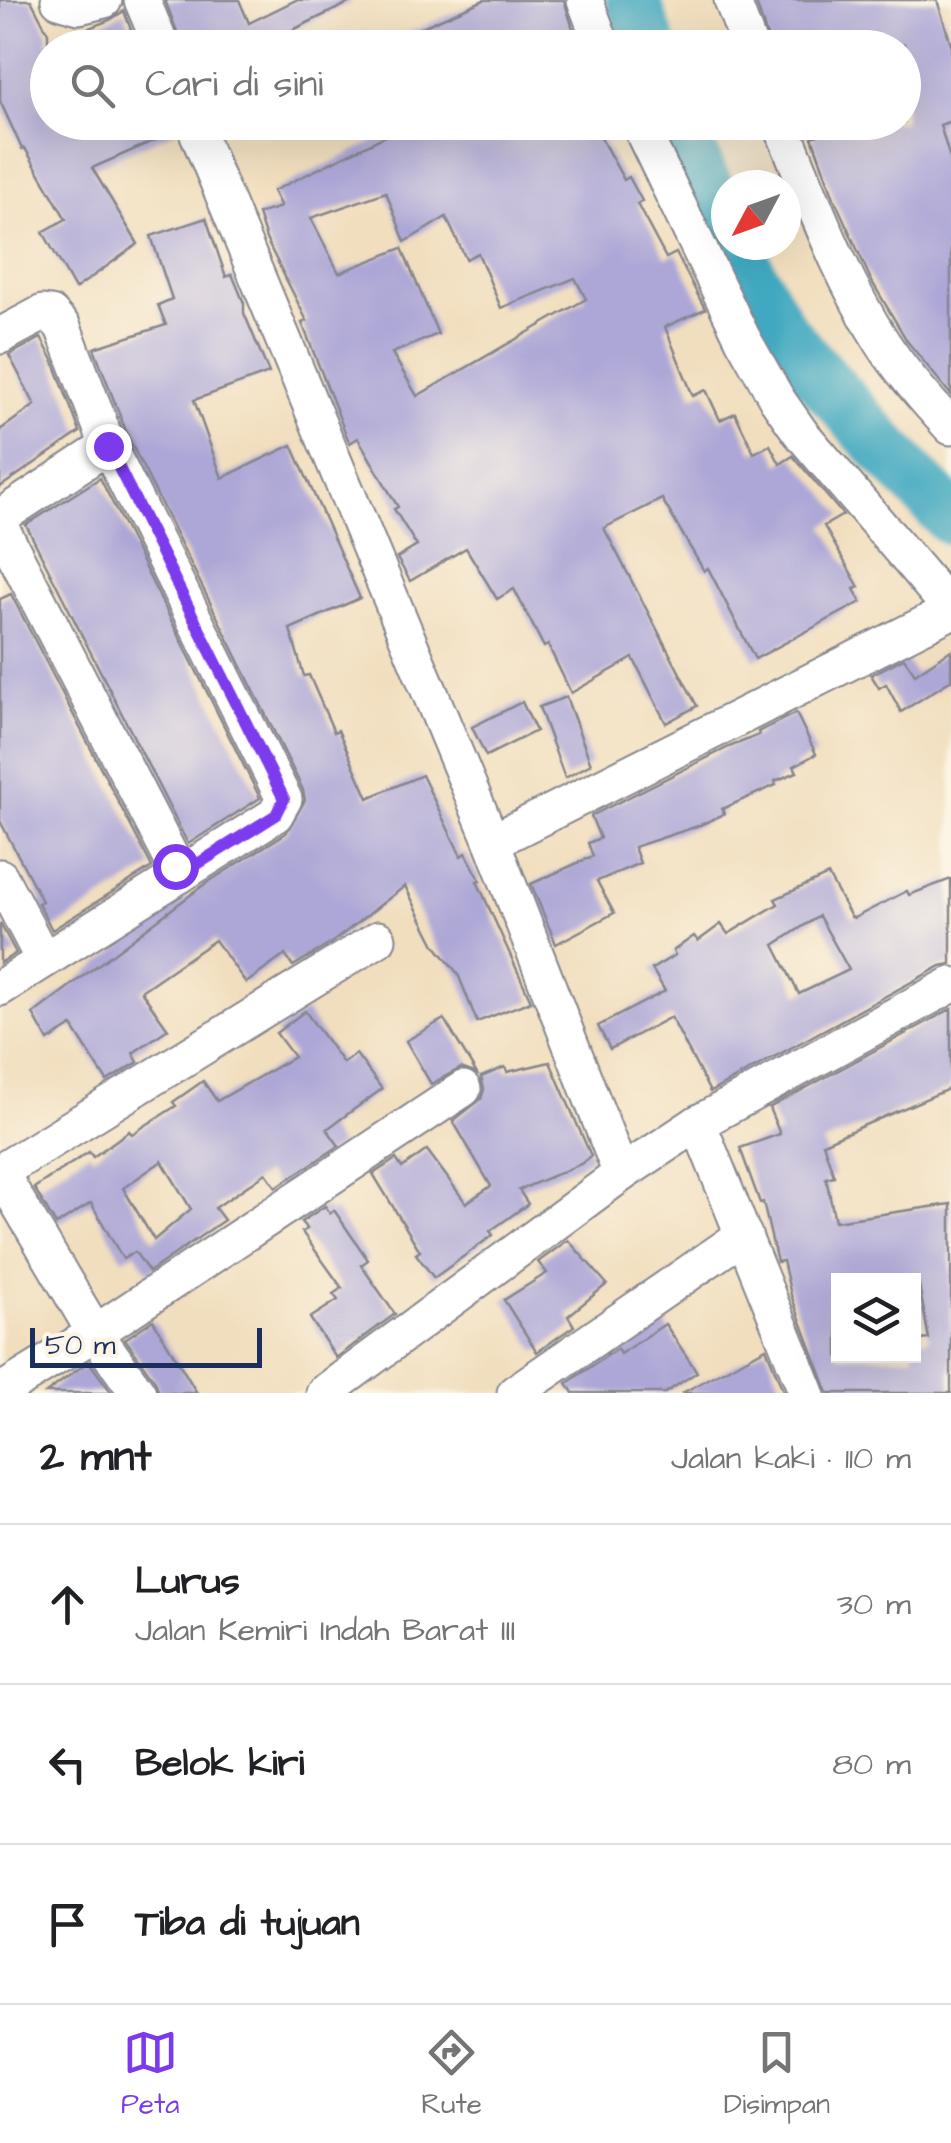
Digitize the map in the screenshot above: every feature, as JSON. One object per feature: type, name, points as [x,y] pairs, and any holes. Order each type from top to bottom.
[{"type":"street","points":[[60,0],[79,6],[104,0]]},
{"type":"street","points":[[142,0],[154,30]]},
{"type":"street","points":[[585,0],[596,30]]},
{"type":"street","points":[[732,0],[743,30]]},
{"type":"street","points":[[200,140],[492,842],[621,1174]]},
{"type":"street","points":[[492,842],[951,610],[800,432],[777,399],[742,339],[647,140]]},
{"type":"street","points":[[788,140],[828,236],[875,329],[917,391],[951,427]]},
{"type":"street","points":[[0,336],[43,313],[63,326],[108,446],[284,799],[276,815],[0,988]]},
{"type":"street","points":[[0,517],[108,446]]},
{"type":"street","points":[[0,526],[180,875]]},
{"type":"street","points":[[0,878],[43,959]]},
{"type":"street","points":[[138,1393],[95,1333],[0,1172],[378,939]]},
{"type":"street","points":[[324,1393],[621,1174],[698,1123],[951,985]]},
{"type":"street","points":[[0,1392],[463,1089]]},
{"type":"street","points":[[698,1123],[807,1393]]},
{"type":"street","points":[[515,1393],[744,1235]]},
{"type":"building","points":[[0,0],[31,0],[46,30],[30,30],[30,140],[156,140],[92,168],[138,244],[75,289],[43,232],[66,219],[25,148],[22,149],[0,101]]},
{"type":"building","points":[[165,0],[239,0],[249,23],[296,0],[355,0],[293,30],[176,30]]},
{"type":"building","points":[[484,0],[564,0],[573,29],[571,30],[415,30]]},
{"type":"building","points":[[937,0],[951,44],[951,121],[940,125],[951,162],[951,395],[907,341],[871,280],[813,140],[921,140],[921,30],[765,30],[756,3]]},
{"type":"building","points":[[124,11],[131,30],[84,30],[110,20]]},
{"type":"building","points":[[377,140],[602,140],[624,180],[629,177],[642,201],[637,204],[666,258],[676,253],[705,309],[665,327],[693,396],[706,390],[720,420],[735,413],[754,453],[770,445],[780,464],[793,456],[843,515],[824,526],[859,587],[854,589],[861,602],[755,659],[708,568],[704,571],[662,499],[604,528],[697,706],[666,723],[633,658],[571,693],[514,589],[497,599],[466,548],[410,581],[397,558],[417,546],[358,438],[350,443],[347,437],[302,323],[307,321],[266,239],[258,214],[281,207],[273,191]],"holes":[[[386,192],[405,242],[446,217],[466,259],[478,253],[501,308],[575,278],[586,299],[417,396],[392,353],[438,334],[402,248],[339,273],[311,218]]]},
{"type":"building","points":[[206,218],[226,277],[232,274],[269,373],[194,400],[222,478],[292,445],[360,598],[290,629],[304,676],[309,675],[334,732],[338,730],[368,798],[422,775],[461,856],[466,853],[480,880],[477,881],[531,1001],[477,1022],[458,974],[435,945],[405,886],[330,944],[293,966],[285,955],[246,983],[215,940],[141,991],[168,1029],[133,1053],[138,1062],[107,1081],[72,1026],[48,1041],[33,1014],[205,884],[286,833],[305,800],[128,437],[94,348],[166,325],[158,305],[172,299],[151,236]]},
{"type":"building","points":[[41,338],[80,432],[0,487],[0,430],[35,405],[9,355]]},
{"type":"building","points":[[100,478],[260,798],[188,844],[26,525]]},
{"type":"building","points":[[11,594],[152,867],[52,930],[38,903],[42,901],[0,821],[0,599]]},
{"type":"building","points":[[951,650],[951,680],[901,712],[886,684],[879,688],[871,675],[904,658],[915,674]]},
{"type":"building","points":[[566,697],[591,764],[565,778],[539,707]]},
{"type":"building","points":[[522,702],[536,731],[486,756],[472,727]]},
{"type":"building","points":[[796,713],[816,754],[794,766],[797,772],[775,781],[776,785],[722,809],[724,814],[634,847],[640,863],[597,881],[614,913],[556,944],[531,884],[593,856],[588,843],[600,838],[591,816],[759,735],[758,732]]},
{"type":"building","points":[[828,875],[854,918],[907,891],[909,895],[951,879],[951,964],[710,1092],[671,1017],[610,1049],[598,1026],[665,991],[652,969],[675,955],[673,951],[694,936],[698,941],[721,924],[728,934],[778,904],[775,899]],"holes":[[[819,916],[849,970],[799,994],[774,945]]]},
{"type":"building","points":[[0,923],[16,953],[0,963]]},
{"type":"building","points":[[951,1009],[951,1088],[823,1143],[834,1176],[826,1178],[835,1221],[951,1204],[951,1393],[828,1393],[791,1295],[783,1261],[777,1262],[763,1202],[760,1203],[740,1148],[780,1134],[769,1108]]},
{"type":"building","points":[[305,1011],[343,1063],[356,1054],[382,1089],[327,1129],[339,1146],[276,1187],[266,1173],[215,1208],[224,1220],[149,1272],[135,1252],[123,1259],[91,1203],[56,1225],[34,1188],[89,1152],[93,1157],[129,1131],[132,1134],[176,1106],[173,1102],[203,1081],[217,1101],[294,1057],[276,1033]],"holes":[[[162,1161],[191,1209],[154,1240],[123,1188]]]},
{"type":"building","points":[[444,1019],[477,1074],[461,1068],[431,1084],[406,1041]]},
{"type":"building","points":[[550,1062],[591,1156],[519,1190],[528,1204],[434,1278],[416,1254],[420,1251],[373,1174],[396,1159],[402,1168],[427,1150],[466,1203],[491,1186],[453,1121],[481,1099],[481,1077],[505,1067],[507,1072]]},
{"type":"building","points":[[325,1206],[330,1213],[334,1210],[368,1260],[361,1265],[395,1314],[336,1358],[310,1318],[338,1300],[333,1294],[342,1288],[302,1232],[307,1229],[301,1222]]},
{"type":"building","points":[[568,1240],[607,1284],[568,1316],[574,1326],[537,1352],[504,1300],[547,1273],[538,1262]]},
{"type":"building","points":[[153,1320],[197,1393],[159,1393],[155,1381],[125,1339]]},
{"type":"building","points":[[665,1324],[697,1372],[665,1393],[573,1393],[567,1383],[617,1349],[620,1354]]},
{"type":"building","points":[[766,1348],[784,1393],[682,1393]]},
{"type":"building","points":[[89,1362],[112,1393],[46,1393],[81,1367]]},
{"type":"waterway","points":[[633,0],[644,30]]},
{"type":"waterway","points":[[684,140],[711,198]]},
{"type":"waterway","points":[[742,260],[780,331],[951,518]]},
{"type":"route","points":[[108,446],[284,799],[276,815],[180,875],[175,866]]}]
